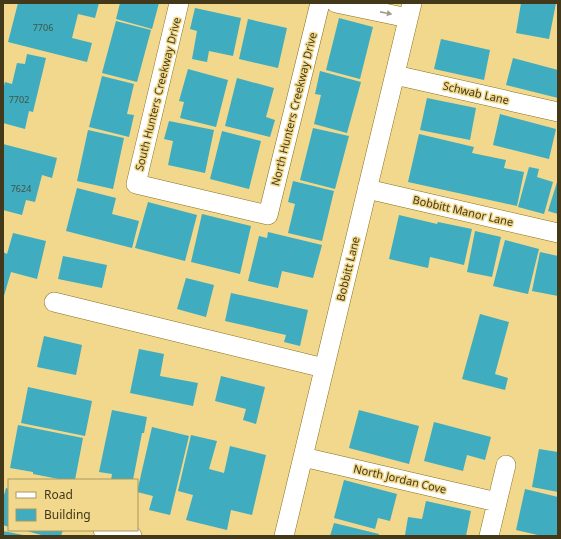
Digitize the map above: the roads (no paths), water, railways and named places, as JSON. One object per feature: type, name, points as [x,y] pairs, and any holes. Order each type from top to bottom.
[{"type":"street","name":"South Hunters Creekway Drive","points":[[179,3],[136,184],[268,215]]},
{"type":"street","name":"North Hunters Creekway Drive","points":[[268,215],[320,3]]},
{"type":"street","points":[[336,3],[410,10]]},
{"type":"street","name":"Bobbitt Lane","points":[[284,536],[410,10]]},
{"type":"street","name":"Schwab Lane","points":[[395,75],[558,112]]},
{"type":"street","name":"Bobbitt Manor Lane","points":[[367,189],[558,233]]},
{"type":"street","points":[[54,302],[324,368]]},
{"type":"street","name":"North Jordan Cove","points":[[303,457],[497,502]]},
{"type":"street","points":[[489,536],[506,465]]},
{"type":"street","points":[[107,531],[132,536]]}]
